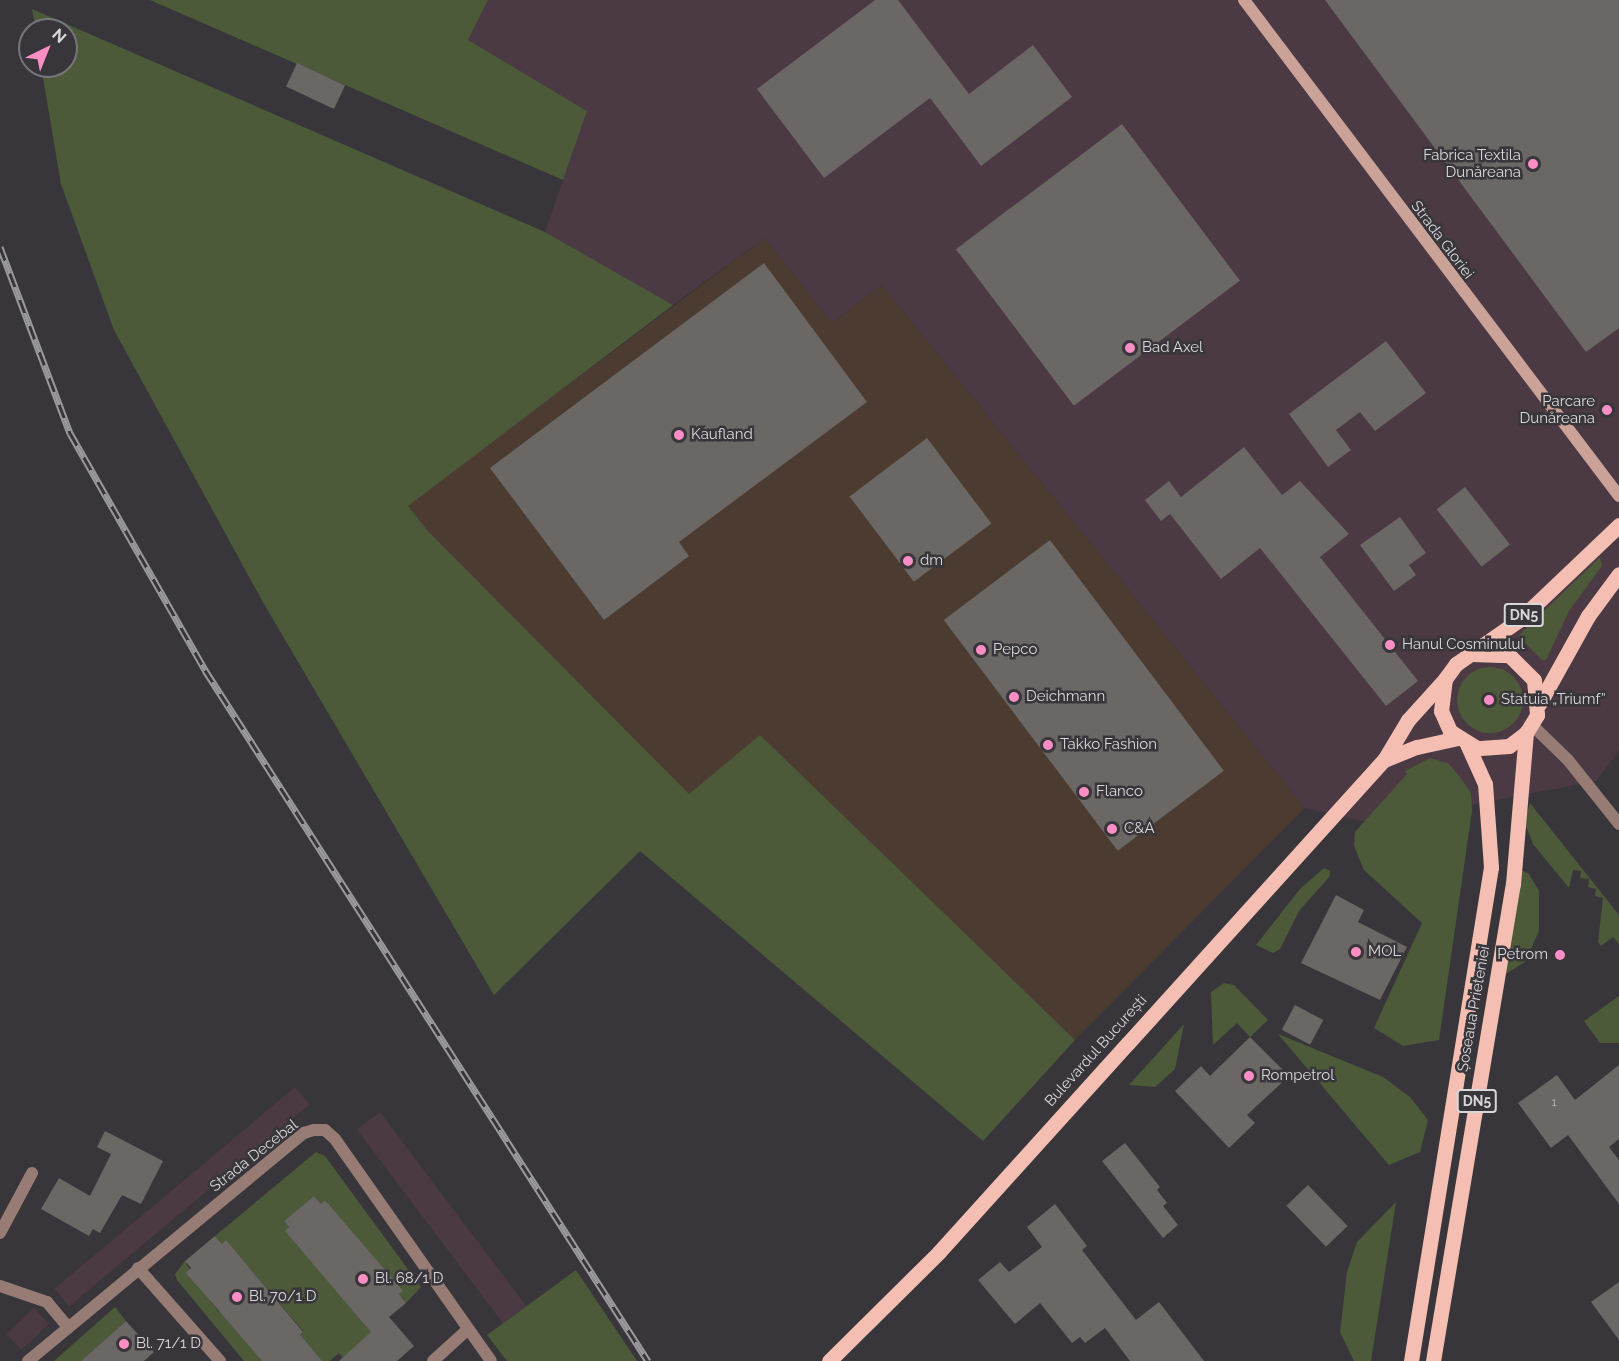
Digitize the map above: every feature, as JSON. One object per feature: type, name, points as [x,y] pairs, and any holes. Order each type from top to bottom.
[{"type":"main road","name":"Strada Gloriei","points":[[1244,0],[1619,496]]},
{"type":"main road","name":"DN5","points":[[1444,680],[1456,664],[1519,620],[1619,525]]},
{"type":"main road","points":[[1384,760],[1417,747],[1462,741],[1498,749],[1529,729],[1539,704],[1588,616],[1619,574]]},
{"type":"main road","points":[[1472,654],[1497,651],[1519,661],[1534,680],[1539,704]]},
{"type":"main road","points":[[1444,680],[1441,711],[1462,741]]},
{"type":"main road","name":"Bulevardul București","points":[[830,1361],[939,1252],[1384,760],[1414,712],[1444,680]]},
{"type":"main road","name":"Șoseaua Prieteniei","points":[[1433,1361],[1518,840],[1529,729]]},
{"type":"main road","name":"Șoseaua Prieteniei","points":[[1411,1361],[1491,867],[1485,784],[1462,741]]},
{"type":"street","points":[[1529,729],[1568,759],[1619,824]]},
{"type":"street","name":"Strada Decebal","points":[[28,1361],[304,1133],[325,1130],[335,1139],[491,1361]]},
{"type":"street","points":[[0,1233],[32,1173]]},
{"type":"street","points":[[138,1268],[220,1361]]},
{"type":"street","points":[[0,1286],[47,1302],[68,1327]]},
{"type":"street","points":[[433,1361],[468,1329]]},
{"type":"shaded area","points":[[488,0],[1619,0],[1619,751],[1596,781],[1413,816],[1371,823],[1305,808],[882,285],[832,323],[765,238],[673,305],[545,232],[587,111],[468,40]]},
{"type":"shaded area","points":[[765,238],[832,323],[882,285],[1305,808],[1075,1040],[760,736],[689,794],[428,531],[407,505]]},
{"type":"shaded area","points":[[295,1087],[310,1105],[69,1306],[54,1289]]},
{"type":"shaded area","points":[[380,1112],[526,1306],[503,1324],[357,1129]]},
{"type":"shaded area","points":[[34,1308],[49,1324],[21,1350],[6,1334]]},
{"type":"green space","points":[[150,0],[488,0],[468,40],[587,111],[563,180]]},
{"type":"green space","points":[[32,9],[53,18],[34,18]]},
{"type":"green space","points":[[78,29],[545,232],[673,305],[408,506],[428,531],[689,794],[760,735],[1075,1040],[983,1141],[640,851],[494,995],[264,604],[114,330],[61,184],[43,78],[78,78]]},
{"type":"green space","points":[[1600,557],[1602,566],[1569,611],[1546,660],[1542,660],[1518,636]]},
{"type":"green space","points":[[1490,667],[1503,669],[1518,682],[1523,700],[1521,713],[1508,728],[1490,733],[1477,731],[1462,718],[1457,700],[1459,687],[1472,672]]},
{"type":"green space","points":[[1430,758],[1448,763],[1460,777],[1471,793],[1472,811],[1439,1040],[1403,1046],[1374,1028],[1422,923],[1364,870],[1354,846],[1355,832],[1407,774],[1405,771]]},
{"type":"green space","points":[[1530,803],[1619,915],[1619,944],[1613,937],[1601,946],[1598,942],[1603,898],[1595,896],[1596,889],[1588,887],[1589,879],[1580,878],[1581,871],[1573,870],[1569,888],[1533,844],[1524,821]]},
{"type":"green space","points":[[1324,868],[1330,871],[1330,876],[1299,911],[1280,949],[1273,953],[1256,945],[1300,889]]},
{"type":"green space","points":[[1521,870],[1529,874],[1539,891],[1539,931],[1525,962],[1504,975]]},
{"type":"green space","points":[[1224,983],[1234,985],[1268,1020],[1250,1037],[1237,1023],[1213,1045],[1211,992]]},
{"type":"green space","points":[[1619,996],[1619,1043],[1600,1043],[1584,1021]]},
{"type":"green space","points":[[1184,1024],[1175,1069],[1155,1087],[1129,1085]]},
{"type":"green space","points":[[1278,1034],[1383,1077],[1410,1097],[1428,1120],[1420,1152],[1389,1165]]},
{"type":"green space","points":[[316,1152],[325,1156],[421,1287],[406,1303],[399,1294],[402,1291],[325,1200],[321,1204],[314,1196],[284,1221],[289,1227],[285,1231],[376,1328],[343,1358],[339,1353],[330,1361],[288,1361],[303,1331],[226,1241],[222,1244],[215,1236]]},
{"type":"green space","points":[[1396,1202],[1371,1361],[1354,1361],[1340,1332],[1347,1272],[1357,1242]]},
{"type":"green space","points":[[185,1261],[200,1288],[219,1312],[225,1308],[233,1326],[262,1361],[244,1361],[177,1280],[175,1274]]},
{"type":"green space","points":[[576,1270],[637,1361],[507,1361],[487,1335]]},
{"type":"green space","points":[[115,1307],[126,1321],[81,1361],[54,1361]]},
{"type":"building","points":[[875,0],[898,0],[969,94],[1033,45],[1072,97],[981,166],[930,98],[824,178],[757,89]]},
{"type":"building","name":"Fabrica Textila Dunăreana","points":[[1325,0],[1619,0],[1619,328],[1586,352]]},
{"type":"building","points":[[297,63],[345,85],[334,109],[286,87]]},
{"type":"building","points":[[1122,124],[1240,281],[1074,406],[956,249]]},
{"type":"building","name":"Kaufland","points":[[764,263],[867,402],[679,542],[689,556],[604,620],[490,468]]},
{"type":"building","points":[[1386,341],[1426,393],[1375,431],[1360,412],[1336,430],[1351,450],[1328,467],[1289,414]]},
{"type":"building","points":[[927,438],[991,523],[914,582],[850,496]]},
{"type":"building","points":[[1244,447],[1282,495],[1300,481],[1349,534],[1320,557],[1418,681],[1386,706],[1260,548],[1221,579],[1170,514],[1161,521],[1145,500],[1169,481],[1181,497]]},
{"type":"building","points":[[1465,487],[1510,545],[1482,567],[1437,509]]},
{"type":"building","points":[[1400,517],[1426,553],[1409,565],[1416,575],[1394,591],[1360,545]]},
{"type":"building","points":[[1050,540],[1224,771],[1118,851],[944,620]]},
{"type":"building","name":"MOL","points":[[1336,895],[1364,910],[1358,922],[1407,947],[1380,1000],[1301,963]]},
{"type":"building","points":[[1295,1005],[1323,1020],[1310,1045],[1282,1030]]},
{"type":"building","points":[[1250,1037],[1289,1076],[1247,1115],[1255,1123],[1229,1148],[1175,1091],[1201,1066],[1210,1076]]},
{"type":"building","points":[[1619,1065],[1619,1139],[1609,1147],[1619,1160],[1619,1204],[1568,1135],[1551,1148],[1518,1103],[1557,1075],[1575,1100]]},
{"type":"building","points":[[105,1131],[163,1161],[141,1204],[122,1195],[100,1233],[93,1229],[89,1236],[41,1209],[59,1178],[90,1196],[111,1154],[97,1147]]},
{"type":"building","points":[[1125,1143],[1160,1187],[1157,1190],[1167,1203],[1163,1206],[1178,1225],[1163,1238],[1102,1161]]},
{"type":"building","points":[[1308,1185],[1348,1226],[1326,1247],[1286,1206]]},
{"type":"building","name":"Bl. 68/1 D","points":[[314,1196],[321,1204],[325,1200],[403,1291],[399,1294],[406,1303],[389,1317],[414,1346],[397,1361],[339,1361],[371,1332],[285,1231],[289,1227],[284,1221]]},
{"type":"building","points":[[1055,1204],[1087,1246],[1082,1250],[1136,1320],[1159,1302],[1204,1361],[1130,1361],[1105,1328],[1085,1343],[1080,1337],[1072,1343],[1040,1303],[1015,1324],[978,1280],[1000,1262],[1009,1272],[1042,1247],[1027,1227]]},
{"type":"building","name":"Bl. 70/1 D","points":[[215,1236],[222,1244],[226,1240],[303,1332],[300,1335],[322,1361],[262,1361],[186,1273],[191,1268],[185,1261]]},
{"type":"building","points":[[1619,1282],[1619,1340],[1591,1302]]},
{"type":"building","name":"Bl. 71/1 D","points":[[126,1321],[154,1352],[144,1361],[81,1361]]},
{"type":"railway","points":[[0,247],[70,433],[205,670],[648,1361]]},
{"type":"place","name":"Fabrica Textila Dunăreana","points":[[1533,164]]},
{"type":"place","name":"Bad Axel","points":[[1130,348]]},
{"type":"place","name":"Parcare Dunăreana","points":[[1607,410]]},
{"type":"place","name":"Kaufland","points":[[679,435]]},
{"type":"place","name":"dm","points":[[908,561]]},
{"type":"place","name":"Hanul Cosminulul","points":[[1390,645]]},
{"type":"place","name":"Pepco","points":[[981,650]]},
{"type":"place","name":"Deichmann","points":[[1014,697]]},
{"type":"place","name":"Statuia „Triumf”","points":[[1489,700]]},
{"type":"place","name":"Takko Fashion","points":[[1048,745]]},
{"type":"place","name":"Flanco","points":[[1084,792]]},
{"type":"place","name":"C&A","points":[[1112,829]]},
{"type":"place","name":"MOL","points":[[1356,952]]},
{"type":"place","name":"Petrom","points":[[1560,955]]},
{"type":"place","name":"Rompetrol","points":[[1249,1076]]},
{"type":"place","name":"Bl. 68/1 D","points":[[363,1279]]},
{"type":"place","name":"Bl. 70/1 D","points":[[237,1297]]},
{"type":"place","name":"Bl. 71/1 D","points":[[124,1344]]}]
